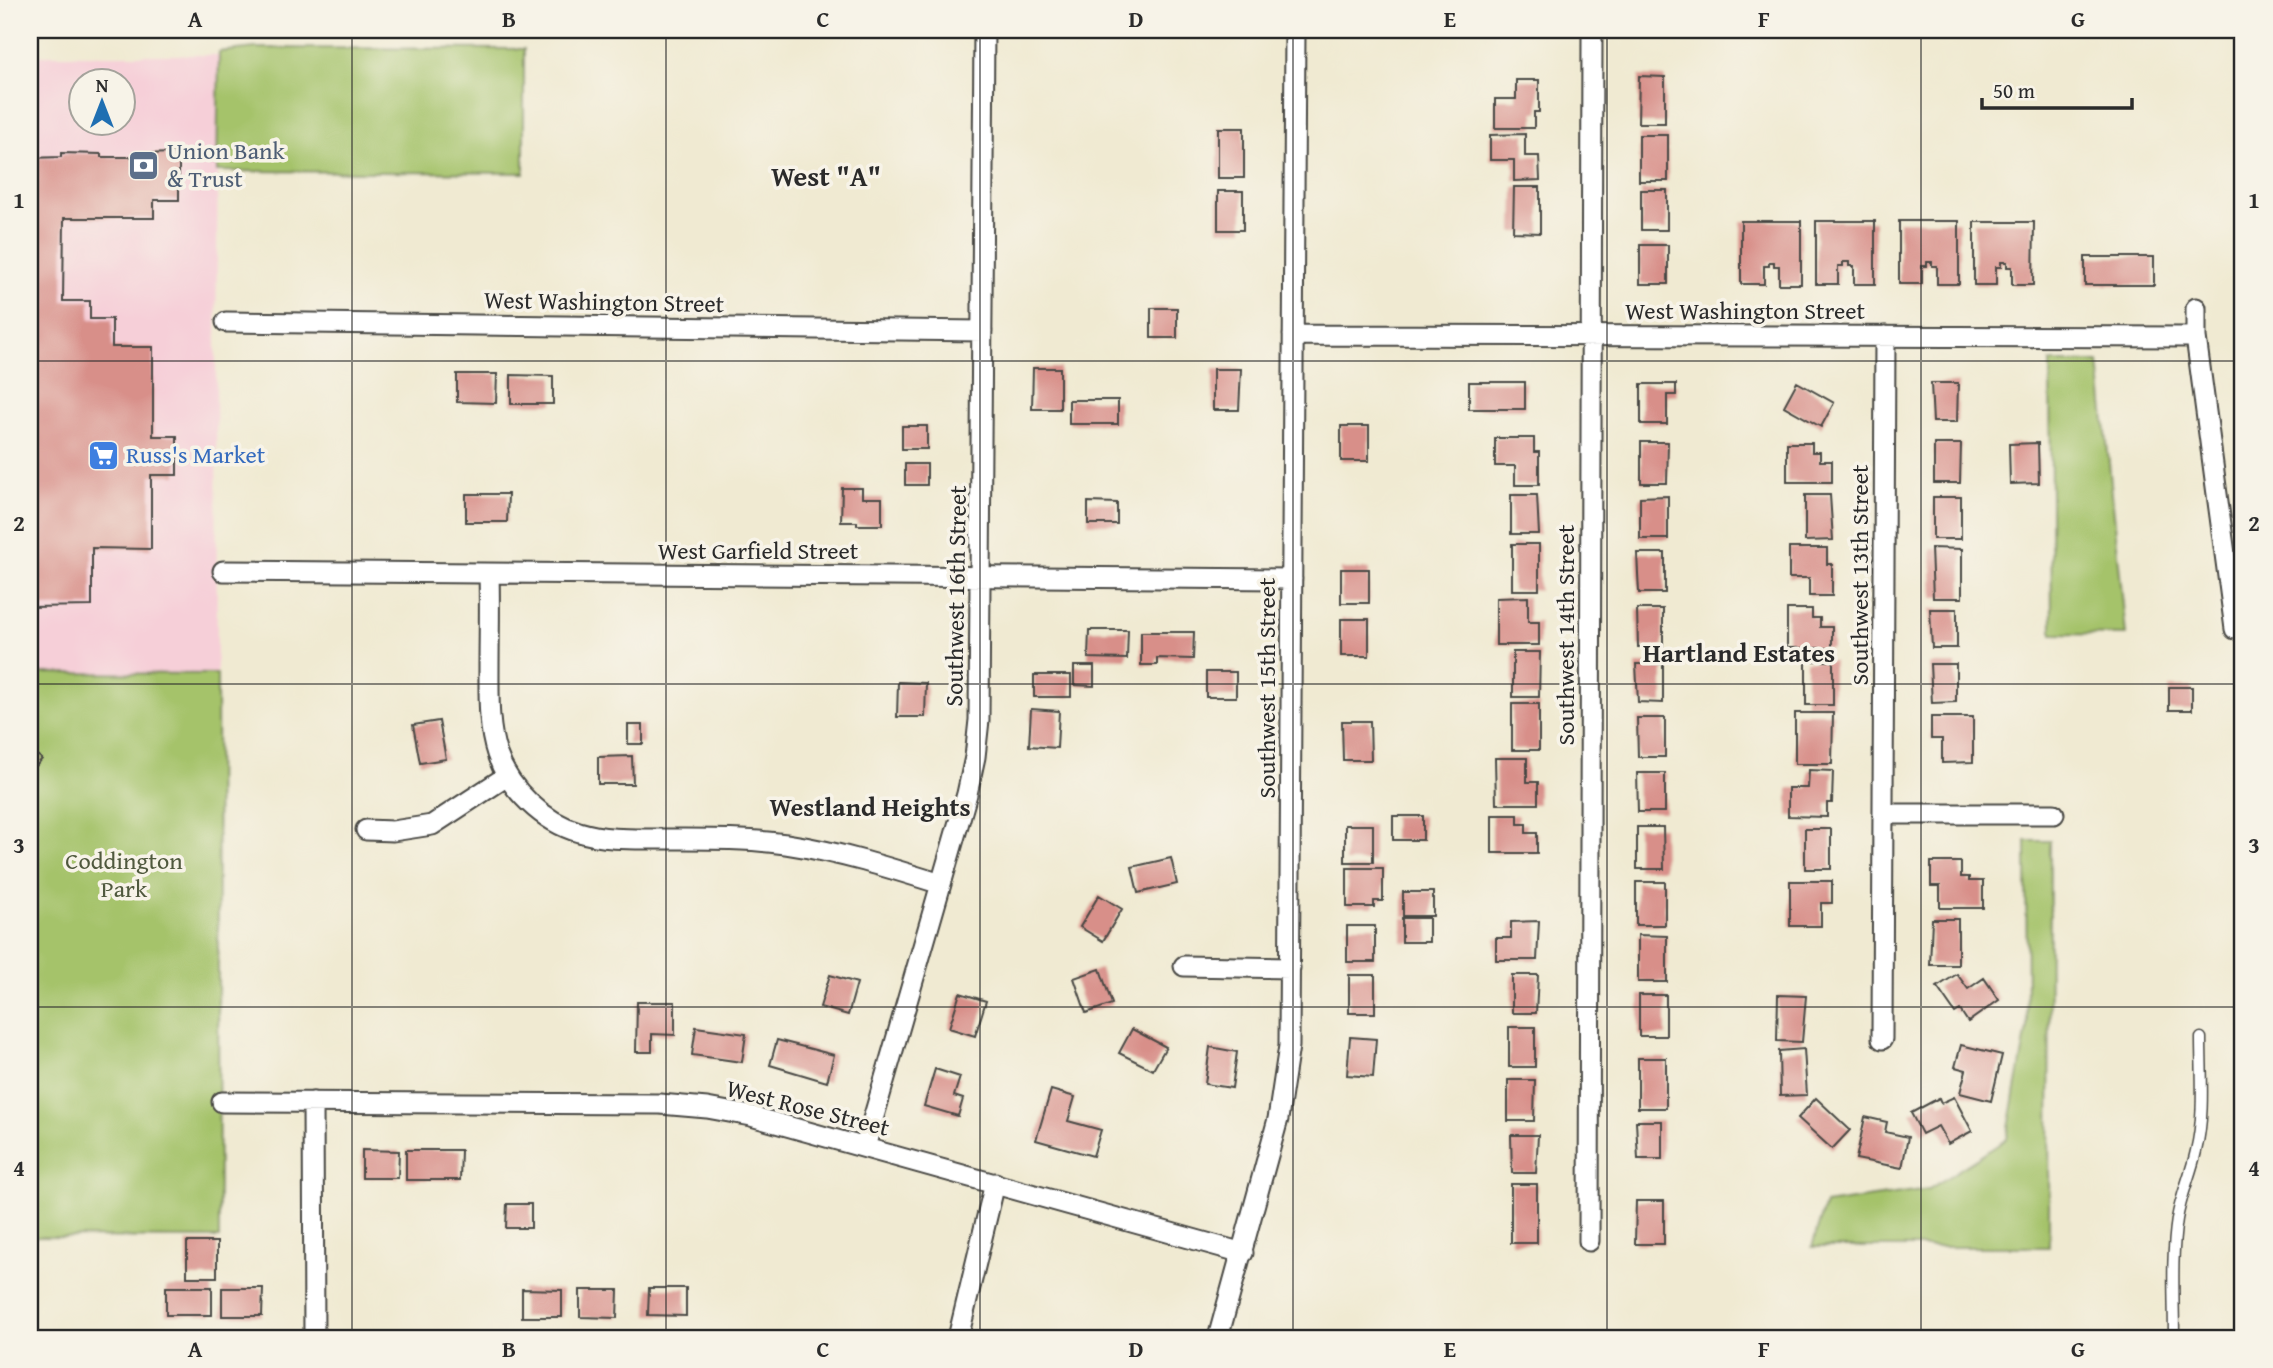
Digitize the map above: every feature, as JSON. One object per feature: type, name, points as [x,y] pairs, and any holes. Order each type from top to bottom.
[{"type":"street","name":"Southwest 16th Street","points":[[865,1147],[967,794],[979,720],[984,30]]},
{"type":"street","name":"Southwest 15th Street","points":[[1218,1338],[1283,1095],[1289,1046],[1295,30]]},
{"type":"street","name":"Southwest 14th Street","points":[[1589,1241],[1592,30]]},
{"type":"street","points":[[2196,309],[2196,337],[2235,629]]},
{"type":"street","name":"West Washington Street","points":[[226,322],[982,331]]},
{"type":"street","name":"West Washington Street","points":[[1293,335],[2196,337]]},
{"type":"street","name":"Southwest 13th Street","points":[[1882,1039],[1885,336]]},
{"type":"street","name":"West Garfield Street","points":[[223,571],[1292,579]]},
{"type":"street","points":[[489,574],[491,728],[497,753],[507,776],[529,802],[552,820],[578,832],[613,838],[735,840],[786,844],[841,855],[941,884]]},
{"type":"street","points":[[366,830],[393,831],[432,825],[507,776]]},
{"type":"street","points":[[1884,814],[2054,814]]},
{"type":"street","points":[[1184,966],[1290,968]]},
{"type":"street","name":"West Rose Street","points":[[222,1102],[660,1104],[707,1108],[751,1115],[1242,1253]]},
{"type":"street","points":[[313,1102],[314,1338]]},
{"type":"street","points":[[958,1338],[995,1184]]},
{"type":"lane","points":[[2174,1338],[2174,1252],[2182,1194],[2197,1151],[2201,1117],[2201,1038]]},
{"type":"shaded area","points":[[30,55],[219,55],[217,674],[30,673]]},
{"type":"green space","points":[[256,48],[524,49],[524,173],[217,171],[219,52]]},
{"type":"green space","points":[[2050,362],[2099,362],[2126,635],[2052,634]]},
{"type":"green space","name":"Coddington Park","points":[[30,673],[217,674],[219,1238],[30,1237]]},
{"type":"green space","points":[[2026,841],[2050,841],[2049,1247],[1812,1247],[1825,1204],[1929,1189],[2007,1139],[2027,1028]]},
{"type":"building","points":[[1639,76],[1665,77],[1665,123],[1638,123]]},
{"type":"building","points":[[1516,80],[1539,80],[1539,112],[1534,112],[1534,128],[1495,128],[1495,99],[1516,99]]},
{"type":"building","points":[[1218,128],[1244,128],[1244,178],[1218,178]]},
{"type":"building","points":[[1525,134],[1525,156],[1539,156],[1540,180],[1514,181],[1514,160],[1490,160],[1490,135]]},
{"type":"building","points":[[1639,135],[1668,135],[1668,181],[1639,181]]},
{"type":"building","points":[[61,153],[135,157],[135,154],[179,153],[179,200],[154,200],[154,218],[64,218],[63,301],[90,301],[90,319],[112,319],[112,347],[153,347],[153,436],[177,436],[177,475],[151,475],[151,549],[92,548],[92,606],[30,607],[30,158],[61,157]]},
{"type":"building","points":[[1514,187],[1540,187],[1540,233],[1513,232]]},
{"type":"building","points":[[1641,190],[1667,190],[1667,230],[1641,230]]},
{"type":"building","points":[[1218,191],[1243,191],[1243,230],[1218,230]]},
{"type":"building","points":[[1741,221],[1801,221],[1801,284],[1779,284],[1779,266],[1769,262],[1769,266],[1764,266],[1764,284],[1741,284]]},
{"type":"building","points":[[1816,221],[1875,221],[1875,284],[1854,284],[1854,266],[1843,262],[1843,266],[1838,266],[1838,284],[1816,284]]},
{"type":"building","points":[[1899,221],[1959,221],[1959,284],[1937,284],[1937,266],[1927,262],[1927,266],[1922,266],[1922,284],[1899,284]]},
{"type":"building","points":[[1974,222],[2034,222],[2033,285],[2012,285],[2012,267],[2007,267],[2007,262],[2001,262],[2001,267],[1996,267],[1996,285],[1974,285]]},
{"type":"building","points":[[1640,245],[1668,245],[1668,284],[1640,284]]},
{"type":"building","points":[[2085,257],[2154,257],[2154,285],[2085,285]]},
{"type":"building","points":[[1151,308],[1177,308],[1177,338],[1151,338]]},
{"type":"building","points":[[1033,368],[1060,368],[1060,409],[1032,409]]},
{"type":"building","points":[[1213,369],[1241,369],[1239,410],[1213,410]]},
{"type":"building","points":[[457,374],[497,374],[496,403],[457,402]]},
{"type":"building","points":[[511,375],[553,376],[553,404],[511,404]]},
{"type":"building","points":[[1469,382],[1525,382],[1525,409],[1469,409]]},
{"type":"building","points":[[1797,382],[1834,403],[1821,427],[1784,406]]},
{"type":"building","points":[[1931,383],[1958,383],[1957,422],[1933,422]]},
{"type":"building","points":[[1641,384],[1676,384],[1676,395],[1667,395],[1667,424],[1641,424]]},
{"type":"building","points":[[1069,400],[1118,400],[1118,424],[1069,424]]},
{"type":"building","points":[[902,426],[927,426],[927,449],[902,449]]},
{"type":"building","points":[[1341,426],[1369,426],[1369,461],[1341,461]]},
{"type":"building","points":[[1495,438],[1534,438],[1534,452],[1539,452],[1539,485],[1515,485],[1515,466],[1495,466]]},
{"type":"building","points":[[1641,442],[1668,442],[1667,483],[1641,483]]},
{"type":"building","points":[[1787,443],[1812,443],[1812,452],[1820,452],[1820,461],[1832,461],[1832,482],[1787,482]]},
{"type":"building","points":[[2038,443],[2039,483],[2010,484],[2009,444]]},
{"type":"building","points":[[1934,444],[1961,444],[1960,483],[1934,483]]},
{"type":"building","points":[[905,464],[927,464],[927,485],[905,485]]},
{"type":"building","points":[[842,488],[862,488],[862,498],[882,498],[882,525],[841,522]]},
{"type":"building","points":[[466,494],[508,494],[507,522],[466,522]]},
{"type":"building","points":[[1511,495],[1537,495],[1539,534],[1511,534]]},
{"type":"building","points":[[1805,495],[1830,495],[1833,540],[1805,541]]},
{"type":"building","points":[[1668,496],[1668,539],[1640,539],[1640,497]]},
{"type":"building","points":[[1933,497],[1961,497],[1961,539],[1933,539]]},
{"type":"building","points":[[1088,502],[1117,503],[1117,524],[1088,524]]},
{"type":"building","points":[[1512,544],[1539,544],[1539,590],[1512,590]]},
{"type":"building","points":[[1789,548],[1827,548],[1827,564],[1832,564],[1832,596],[1809,596],[1809,578],[1789,578]]},
{"type":"building","points":[[1931,548],[1962,549],[1962,598],[1933,598]]},
{"type":"building","points":[[1637,553],[1665,553],[1665,593],[1639,593]]},
{"type":"building","points":[[1341,569],[1369,569],[1369,603],[1341,603]]},
{"type":"building","points":[[1528,597],[1528,622],[1539,622],[1539,645],[1496,645],[1496,598]]},
{"type":"building","points":[[1637,609],[1663,609],[1663,647],[1638,647]]},
{"type":"building","points":[[1787,609],[1812,609],[1812,618],[1820,618],[1820,627],[1832,627],[1832,648],[1787,648]]},
{"type":"building","points":[[1930,609],[1957,609],[1957,648],[1932,648]]},
{"type":"building","points":[[1341,619],[1369,619],[1369,656],[1341,656]]},
{"type":"building","points":[[1089,630],[1128,630],[1127,659],[1088,658]]},
{"type":"building","points":[[1141,632],[1194,632],[1193,659],[1157,658],[1157,665],[1141,665]]},
{"type":"building","points":[[1513,652],[1540,652],[1539,697],[1513,697]]},
{"type":"building","points":[[1806,661],[1833,661],[1833,705],[1806,705]]},
{"type":"building","points":[[1636,664],[1663,664],[1663,703],[1638,702]]},
{"type":"building","points":[[1930,664],[1956,664],[1956,702],[1932,703]]},
{"type":"building","points":[[1074,666],[1094,666],[1094,686],[1074,685]]},
{"type":"building","points":[[1206,672],[1236,672],[1236,697],[1206,697]]},
{"type":"building","points":[[1034,675],[1071,675],[1071,697],[1034,697]]},
{"type":"building","points":[[898,682],[926,683],[925,717],[897,717]]},
{"type":"building","points":[[2169,687],[2192,687],[2192,710],[2169,710]]},
{"type":"building","points":[[1512,704],[1539,704],[1539,750],[1512,750]]},
{"type":"building","points":[[1031,709],[1059,711],[1057,748],[1029,746]]},
{"type":"building","points":[[1795,713],[1833,713],[1832,764],[1795,764]]},
{"type":"building","points":[[1931,717],[1973,717],[1973,762],[1942,763],[1942,739],[1931,739]]},
{"type":"building","points":[[1637,718],[1665,718],[1665,757],[1638,757]]},
{"type":"building","points":[[439,721],[446,759],[420,763],[413,725]]},
{"type":"building","points":[[1342,721],[1370,721],[1371,760],[1343,760]]},
{"type":"building","points":[[628,725],[643,725],[643,744],[628,744]]},
{"type":"building","points":[[30,749],[42,759],[30,773]]},
{"type":"building","points":[[632,756],[633,784],[598,784],[598,757]]},
{"type":"building","points":[[1495,758],[1527,758],[1527,782],[1538,782],[1538,804],[1496,804]]},
{"type":"building","points":[[1809,770],[1833,771],[1832,803],[1827,803],[1827,817],[1788,816],[1788,788],[1808,788]]},
{"type":"building","points":[[1637,773],[1665,773],[1665,812],[1638,812]]},
{"type":"building","points":[[1492,815],[1518,815],[1518,824],[1526,824],[1526,833],[1537,833],[1537,853],[1492,853]]},
{"type":"building","points":[[1393,816],[1423,816],[1423,840],[1393,840]]},
{"type":"building","points":[[1345,825],[1373,825],[1373,862],[1345,862]]},
{"type":"building","points":[[1637,827],[1663,827],[1664,869],[1637,869]]},
{"type":"building","points":[[1805,829],[1831,829],[1831,869],[1805,869]]},
{"type":"building","points":[[1171,858],[1177,884],[1138,893],[1132,867]]},
{"type":"building","points":[[1931,862],[1961,862],[1961,877],[1969,877],[1969,881],[1983,881],[1983,908],[1940,908],[1940,886],[1931,886]]},
{"type":"building","points":[[1347,868],[1383,868],[1383,901],[1374,901],[1374,907],[1347,907]]},
{"type":"building","points":[[1790,881],[1832,881],[1832,903],[1821,903],[1821,926],[1790,926]]},
{"type":"building","points":[[1636,882],[1665,882],[1665,925],[1636,925]]},
{"type":"building","points":[[1403,892],[1433,892],[1433,916],[1403,916]]},
{"type":"building","points":[[1099,895],[1122,909],[1103,941],[1080,927]]},
{"type":"building","points":[[1402,918],[1429,918],[1429,942],[1402,942]]},
{"type":"building","points":[[1932,919],[1958,919],[1958,965],[1930,965]]},
{"type":"building","points":[[1539,921],[1537,960],[1496,960],[1496,938],[1511,938],[1511,922]]},
{"type":"building","points":[[1347,926],[1375,926],[1375,962],[1347,962]]},
{"type":"building","points":[[1638,935],[1667,936],[1667,982],[1638,982]]},
{"type":"building","points":[[1100,969],[1112,1004],[1086,1013],[1074,978]]},
{"type":"building","points":[[1957,974],[1968,989],[1984,978],[1999,1000],[1968,1022],[1960,1010],[1955,1013],[1937,987]]},
{"type":"building","points":[[830,975],[857,983],[848,1015],[820,1007]]},
{"type":"building","points":[[1349,975],[1375,975],[1375,1013],[1349,1013]]},
{"type":"building","points":[[1512,975],[1538,975],[1536,1013],[1512,1013]]},
{"type":"building","points":[[960,993],[986,1001],[975,1036],[949,1028]]},
{"type":"building","points":[[1639,995],[1666,995],[1666,1036],[1639,1036]]},
{"type":"building","points":[[1778,995],[1806,996],[1802,1042],[1777,1041]]},
{"type":"building","points":[[637,1002],[675,1002],[675,1035],[652,1034],[652,1052],[636,1052]]},
{"type":"building","points":[[696,1027],[746,1034],[742,1062],[692,1055]]},
{"type":"building","points":[[1509,1027],[1535,1027],[1535,1067],[1509,1067]]},
{"type":"building","points":[[1132,1029],[1166,1047],[1153,1070],[1119,1053]]},
{"type":"building","points":[[1350,1037],[1376,1039],[1373,1077],[1347,1075]]},
{"type":"building","points":[[777,1040],[834,1055],[827,1082],[770,1065]]},
{"type":"building","points":[[1961,1045],[2002,1055],[1991,1101],[1960,1093],[1966,1070],[1955,1067]]},
{"type":"building","points":[[1210,1047],[1237,1052],[1232,1088],[1205,1084]]},
{"type":"building","points":[[1804,1049],[1807,1095],[1780,1096],[1779,1051]]},
{"type":"building","points":[[1638,1058],[1666,1058],[1666,1108],[1638,1108]]},
{"type":"building","points":[[935,1069],[960,1077],[954,1096],[963,1099],[958,1116],[924,1106]]},
{"type":"building","points":[[1508,1080],[1535,1080],[1534,1121],[1508,1121]]},
{"type":"building","points":[[1051,1090],[1075,1097],[1068,1121],[1101,1130],[1093,1156],[1036,1140]]},
{"type":"building","points":[[1954,1097],[1972,1131],[1948,1144],[1938,1126],[1922,1134],[1911,1113],[1939,1098],[1941,1103]]},
{"type":"building","points":[[1816,1098],[1850,1130],[1832,1149],[1798,1118]]},
{"type":"building","points":[[1865,1117],[1887,1122],[1885,1132],[1908,1137],[1902,1168],[1856,1159]]},
{"type":"building","points":[[1636,1121],[1662,1121],[1662,1159],[1638,1159]]},
{"type":"building","points":[[1511,1135],[1538,1135],[1536,1173],[1512,1173]]},
{"type":"building","points":[[362,1150],[399,1151],[398,1178],[362,1178]]},
{"type":"building","points":[[406,1150],[461,1150],[460,1180],[406,1180]]},
{"type":"building","points":[[1511,1184],[1537,1184],[1537,1243],[1511,1243]]},
{"type":"building","points":[[1636,1201],[1664,1201],[1664,1244],[1635,1244]]},
{"type":"building","points":[[507,1204],[531,1204],[531,1228],[506,1228]]},
{"type":"building","points":[[187,1242],[217,1242],[217,1277],[187,1277]]},
{"type":"building","points":[[166,1287],[212,1287],[212,1315],[166,1315]]},
{"type":"building","points":[[222,1288],[263,1288],[262,1316],[222,1316]]},
{"type":"building","points":[[649,1288],[686,1288],[686,1316],[648,1315]]},
{"type":"building","points":[[522,1289],[562,1290],[562,1317],[522,1317]]},
{"type":"building","points":[[580,1290],[618,1290],[617,1318],[580,1317]]},
{"type":"place","name":"Union Bank & Trust","points":[[144,165]]},
{"type":"place","name":"Russ's Market","points":[[103,455]]},
{"type":"district","name":"West \"A\"","points":[[826,176]]},
{"type":"district","name":"Hartland Estates","points":[[1739,653]]},
{"type":"district","name":"Westland Heights","points":[[870,807]]}]
